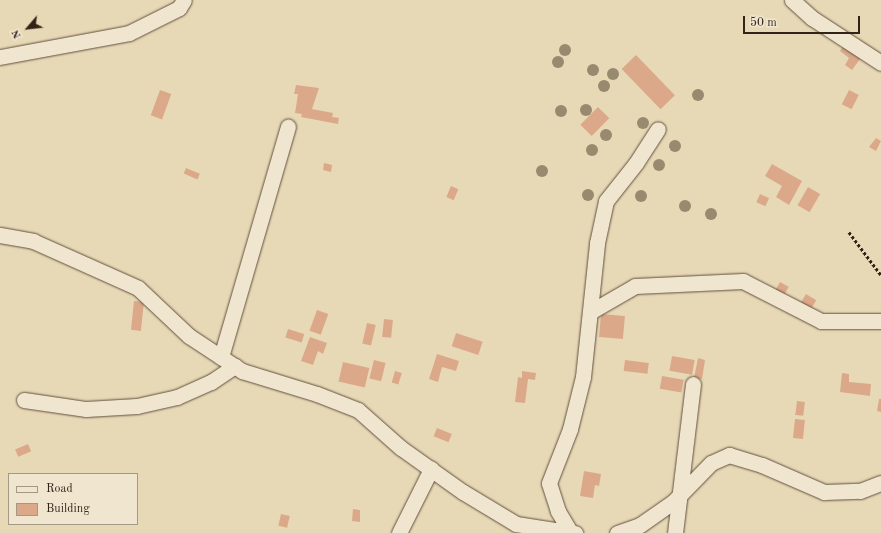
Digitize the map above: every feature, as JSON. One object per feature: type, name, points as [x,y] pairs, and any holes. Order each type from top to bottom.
[{"type":"street","points":[[0,57],[129,33],[179,8],[184,0]]},
{"type":"street","points":[[792,0],[812,18],[881,63]]},
{"type":"street","points":[[221,357],[288,127]]},
{"type":"street","points":[[571,533],[558,512],[549,483],[570,429],[583,378],[597,243],[606,201],[636,163],[658,129]]},
{"type":"street","points":[[0,235],[33,241],[138,288],[189,336],[242,371],[317,394],[358,410],[401,448],[516,524],[575,533]]},
{"type":"street","points":[[590,312],[635,286],[743,281],[821,321],[881,321]]},
{"type":"street","points":[[24,400],[86,409],[137,406],[177,397],[211,382],[235,366]]},
{"type":"street","points":[[676,533],[679,495],[693,384]]},
{"type":"street","points":[[617,533],[640,525],[679,495],[711,463],[729,455],[762,465],[824,492],[860,491],[881,483]]},
{"type":"street","points":[[399,533],[431,469]]},
{"type":"path","points":[[848,232],[881,275]]},
{"type":"building","points":[[845,43],[863,55],[852,70],[845,65],[849,58],[840,51]]},
{"type":"building","points":[[636,55],[675,95],[661,109],[622,69]]},
{"type":"building","points":[[296,85],[319,88],[312,109],[333,113],[332,117],[339,118],[338,124],[301,117],[302,114],[295,113],[298,94],[294,94]]},
{"type":"building","points":[[160,90],[171,94],[162,119],[151,115]]},
{"type":"building","points":[[849,90],[859,95],[852,109],[842,104]]},
{"type":"building","points":[[598,107],[609,118],[592,136],[580,125]]},
{"type":"building","points":[[876,138],[881,141],[876,151],[869,147]]},
{"type":"building","points":[[324,163],[332,165],[331,172],[323,170]]},
{"type":"building","points":[[772,164],[802,181],[789,205],[776,197],[782,186],[765,176]]},
{"type":"building","points":[[186,168],[200,174],[197,179],[184,174]]},
{"type":"building","points":[[451,186],[458,189],[454,200],[446,197]]},
{"type":"building","points":[[808,187],[820,194],[810,212],[798,205]]},
{"type":"building","points":[[760,194],[769,198],[765,206],[756,202]]},
{"type":"building","points":[[780,282],[789,287],[784,295],[776,290]]},
{"type":"building","points":[[806,294],[816,300],[811,309],[801,303]]},
{"type":"building","points":[[134,301],[144,302],[141,331],[131,330]]},
{"type":"building","points":[[317,310],[328,314],[321,335],[309,331]]},
{"type":"building","points":[[601,314],[625,316],[623,339],[599,337]]},
{"type":"building","points":[[384,319],[393,320],[391,338],[382,337]]},
{"type":"building","points":[[367,323],[376,325],[371,345],[362,343]]},
{"type":"building","points":[[288,329],[304,334],[302,343],[285,338]]},
{"type":"building","points":[[456,333],[483,342],[478,355],[452,346]]},
{"type":"building","points":[[310,337],[327,343],[323,354],[318,351],[313,365],[301,361]]},
{"type":"building","points":[[437,354],[459,361],[456,371],[442,367],[438,382],[429,379]]},
{"type":"building","points":[[672,356],[695,360],[692,375],[669,371]]},
{"type":"building","points":[[698,358],[705,360],[702,379],[694,378]]},
{"type":"building","points":[[374,360],[386,363],[381,381],[369,378]]},
{"type":"building","points":[[625,360],[649,363],[647,374],[624,371]]},
{"type":"building","points":[[343,362],[369,368],[365,388],[339,381]]},
{"type":"building","points":[[395,371],[402,373],[398,384],[392,383]]},
{"type":"building","points":[[522,371],[536,373],[535,380],[528,379],[525,403],[515,402],[518,377],[522,378]]},
{"type":"building","points":[[842,373],[849,374],[849,382],[871,384],[870,396],[840,392]]},
{"type":"building","points":[[662,376],[684,380],[681,393],[660,389]]},
{"type":"building","points":[[879,399],[881,399],[881,412],[877,411]]},
{"type":"building","points":[[797,401],[805,402],[803,416],[795,415]]},
{"type":"building","points":[[795,419],[805,420],[803,439],[793,438]]},
{"type":"building","points":[[437,428],[452,434],[448,442],[434,436]]},
{"type":"building","points":[[28,444],[31,451],[18,457],[15,449]]},
{"type":"building","points":[[584,471],[601,474],[599,486],[595,485],[593,498],[580,496]]},
{"type":"building","points":[[353,509],[360,510],[360,522],[352,521]]},
{"type":"building","points":[[281,514],[290,516],[287,528],[278,526]]}]
